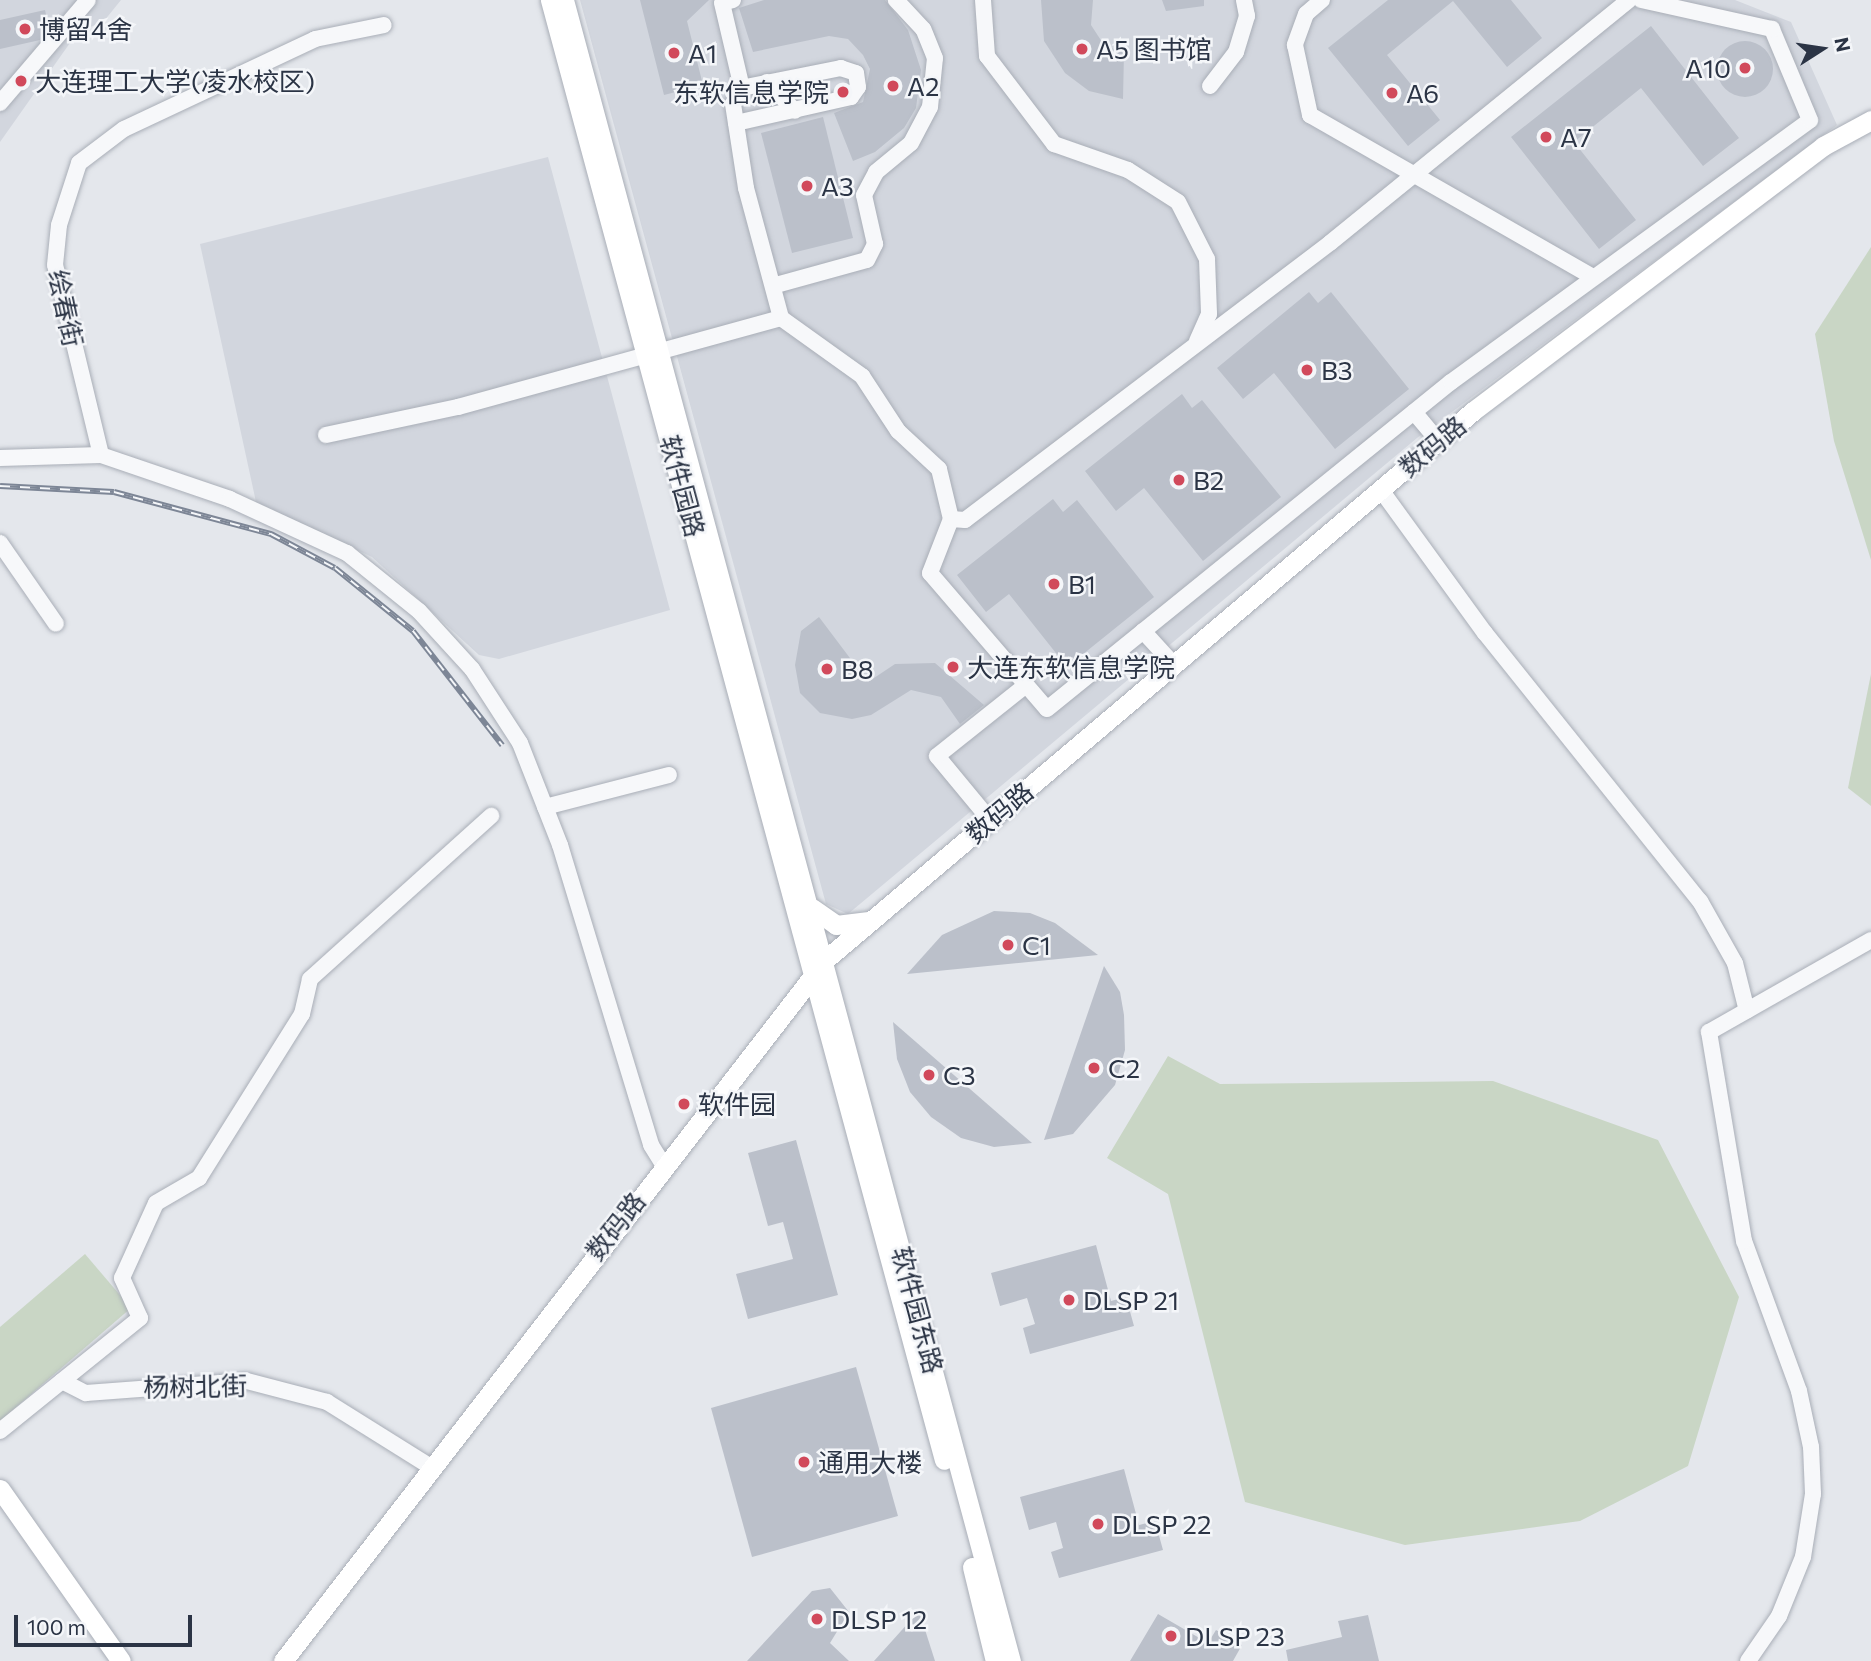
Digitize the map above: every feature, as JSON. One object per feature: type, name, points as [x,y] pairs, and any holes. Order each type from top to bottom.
[{"type":"main road","name":"软件园路","points":[[550,0],[812,908],[819,966]]},
{"type":"main road","name":"软件园路","points":[[564,0],[652,350],[819,966]]},
{"type":"main road","name":"数码路","points":[[283,1661],[663,1164],[819,966],[1438,441],[1824,146],[1871,120]]},
{"type":"main road","points":[[812,908],[836,925],[870,921]]},
{"type":"main road","name":"软件园东路","points":[[819,966],[824,1013],[995,1661]]},
{"type":"main road","name":"软件园东路","points":[[819,966],[1011,1661]]},
{"type":"main road","points":[[783,1010],[809,1006],[824,1013]]},
{"type":"main road","points":[[0,1489],[121,1661]]},
{"type":"street","points":[[0,103],[88,0]]},
{"type":"street","points":[[733,0],[722,3],[742,88],[733,104],[746,188],[776,285],[781,318],[862,376],[898,431],[939,470],[951,519],[930,573],[1046,709],[1414,412],[1593,277],[1810,120],[1772,29],[1642,0]]},
{"type":"street","points":[[776,285],[867,260],[875,244],[863,195],[876,172],[911,143],[930,107],[935,58],[923,29],[896,0]]},
{"type":"street","points":[[983,0],[987,56],[1054,144],[1128,170],[1178,202],[1207,259],[1209,314],[1196,343]]},
{"type":"street","points":[[1210,86],[1236,52],[1247,16],[1244,0]]},
{"type":"street","points":[[1322,0],[1298,30],[1295,45],[1310,115],[1593,277]]},
{"type":"street","points":[[951,519],[965,520],[1413,175],[1629,0]]},
{"type":"street","name":"绘春街","points":[[101,456],[55,265],[59,225],[79,163],[124,129],[315,40],[384,25]]},
{"type":"street","points":[[736,123],[851,97],[856,73],[841,68],[742,88]]},
{"type":"street","points":[[767,82],[795,111]]},
{"type":"street","points":[[326,435],[458,407],[652,350],[781,318]]},
{"type":"street","points":[[1414,412],[1438,441]]},
{"type":"street","points":[[0,458],[101,456],[230,499],[347,553],[419,611],[472,668],[520,743],[545,807],[651,1145],[663,1164]]},
{"type":"street","points":[[1381,489],[1485,633],[1700,901],[1735,963],[1746,1011]]},
{"type":"street","points":[[0,543],[56,624]]},
{"type":"street","points":[[1143,631],[1174,665]]},
{"type":"street","points":[[990,820],[937,756],[1026,685]]},
{"type":"street","points":[[545,807],[669,775]]},
{"type":"street","points":[[0,1431],[141,1318],[122,1278],[156,1203],[199,1178],[302,1014],[310,979],[491,816]]},
{"type":"street","points":[[1748,1661],[1779,1616],[1803,1557],[1813,1494],[1799,1391],[1744,1241],[1709,1032],[1871,940]]},
{"type":"street","name":"杨树北街","points":[[62,1381],[86,1393],[247,1381],[327,1402],[431,1467]]},
{"type":"shaded area","name":"大连理工大学(凌水校区)","points":[[0,0],[121,0],[104,21],[77,33],[0,142]]},
{"type":"shaded area","name":"大连东软信息学院","points":[[580,0],[1735,0],[1791,22],[1837,125],[1417,438],[848,914],[826,904]]},
{"type":"shaded area","points":[[548,157],[670,610],[499,659],[479,655],[372,557],[256,502],[200,244]]},
{"type":"green space","points":[[1871,247],[1871,560],[1834,441],[1815,334]]},
{"type":"green space","points":[[1871,674],[1871,806],[1848,788]]},
{"type":"green space","points":[[1168,1056],[1220,1084],[1493,1081],[1658,1140],[1739,1297],[1688,1466],[1580,1521],[1405,1545],[1245,1502],[1168,1194],[1107,1158]]},
{"type":"green space","points":[[85,1254],[131,1308],[0,1421],[0,1327]]},
{"type":"building","name":"A1","points":[[640,0],[709,0],[687,21],[703,85],[664,95]]},
{"type":"building","name":"A2","points":[[764,0],[885,0],[908,30],[921,70],[916,108],[904,128],[875,152],[853,161],[834,113],[863,102],[870,69],[863,55],[848,39],[829,36],[753,52],[739,8]]},
{"type":"building","name":"A5 图书馆","points":[[1041,0],[1093,0],[1091,25],[1104,45],[1124,53],[1123,99],[1089,91],[1065,73],[1044,41]]},
{"type":"building","name":"A5 图书馆","points":[[1162,0],[1204,0],[1204,6],[1166,11]]},
{"type":"building","name":"A6","points":[[1388,0],[1511,0],[1542,38],[1507,67],[1453,1],[1387,55],[1440,120],[1408,146],[1328,48]]},
{"type":"building","name":"博留4舍","points":[[45,10],[49,29],[40,40],[0,49],[0,20]]},
{"type":"building","name":"A7","points":[[1651,26],[1739,138],[1703,166],[1641,88],[1574,142],[1636,220],[1599,249],[1511,137]]},
{"type":"building","name":"A10","points":[[1739,41],[1751,41],[1761,45],[1769,53],[1773,69],[1769,85],[1761,93],[1751,97],[1739,97],[1729,93],[1721,85],[1717,75],[1717,63],[1721,53],[1729,45]]},
{"type":"building","name":"A3","points":[[823,117],[853,238],[792,253],[761,133]]},
{"type":"building","name":"B3","points":[[1309,292],[1318,303],[1331,292],[1409,389],[1335,449],[1274,373],[1243,399],[1217,368]]},
{"type":"building","name":"B2","points":[[1182,394],[1192,408],[1202,400],[1281,497],[1203,561],[1144,488],[1116,511],[1085,471]]},
{"type":"building","name":"B1","points":[[1053,499],[1063,512],[1077,500],[1154,597],[1067,667],[1009,594],[986,612],[957,575]]},
{"type":"building","name":"B8","points":[[819,617],[868,682],[895,664],[935,663],[984,705],[960,724],[941,697],[911,690],[871,715],[852,719],[820,713],[800,693],[795,665],[801,631]]},
{"type":"building","name":"C1","points":[[994,911],[1030,913],[1055,923],[1098,955],[907,974],[942,935]]},
{"type":"building","name":"C2","points":[[1104,966],[1120,992],[1124,1015],[1125,1050],[1115,1085],[1073,1134],[1044,1140]]},
{"type":"building","name":"C3","points":[[893,1022],[1032,1143],[994,1147],[961,1138],[931,1117],[910,1092],[897,1059]]},
{"type":"building","points":[[796,1140],[838,1295],[748,1319],[736,1274],[793,1259],[783,1222],[768,1226],[748,1153]]},
{"type":"building","name":"DLSP 21","points":[[1096,1245],[1111,1301],[1126,1297],[1134,1326],[1030,1354],[1023,1328],[1035,1324],[1027,1298],[1000,1306],[991,1273]]},
{"type":"building","name":"通用大楼","points":[[856,1367],[898,1516],[752,1557],[711,1408]]},
{"type":"building","name":"DLSP 22","points":[[1124,1469],[1139,1525],[1155,1521],[1163,1550],[1059,1578],[1051,1552],[1063,1548],[1056,1522],[1029,1530],[1020,1497]]},
{"type":"building","name":"DLSP 12","points":[[830,1588],[849,1612],[830,1643],[849,1661],[747,1661],[812,1591]]},
{"type":"building","name":"DLSP 12","points":[[919,1611],[935,1661],[874,1661]]},
{"type":"building","name":"DLSP 23","points":[[1158,1614],[1208,1643],[1216,1630],[1242,1645],[1233,1661],[1130,1661]]},
{"type":"building","points":[[1368,1615],[1379,1661],[1288,1661],[1286,1650],[1342,1637],[1338,1621]]},
{"type":"railway","points":[[0,486],[114,492],[271,534],[335,568],[413,631],[502,745]]},
{"type":"place","name":"博留4舍","points":[[25,29]]},
{"type":"place","name":"A5 图书馆","points":[[1082,49]]},
{"type":"place","name":"A1","points":[[674,53]]},
{"type":"place","name":"A10","points":[[1745,68]]},
{"type":"place","name":"大连理工大学(凌水校区)","points":[[21,81]]},
{"type":"place","name":"A2","points":[[893,86]]},
{"type":"place","name":"东软信息学院","points":[[843,92]]},
{"type":"place","name":"A6","points":[[1392,93]]},
{"type":"place","name":"A7","points":[[1546,137]]},
{"type":"place","name":"A3","points":[[807,186]]},
{"type":"place","name":"B3","points":[[1307,370]]},
{"type":"place","name":"B2","points":[[1179,480]]},
{"type":"place","name":"B1","points":[[1054,584]]},
{"type":"place","name":"大连东软信息学院","points":[[953,667]]},
{"type":"place","name":"B8","points":[[827,669]]},
{"type":"place","name":"C1","points":[[1008,945]]},
{"type":"place","name":"C2","points":[[1094,1068]]},
{"type":"place","name":"C3","points":[[929,1075]]},
{"type":"place","name":"软件园","points":[[684,1104]]},
{"type":"place","name":"DLSP 21","points":[[1069,1300]]},
{"type":"place","name":"通用大楼","points":[[804,1462]]},
{"type":"place","name":"DLSP 22","points":[[1098,1524]]},
{"type":"place","name":"DLSP 12","points":[[817,1619]]},
{"type":"place","name":"DLSP 23","points":[[1171,1636]]}]
